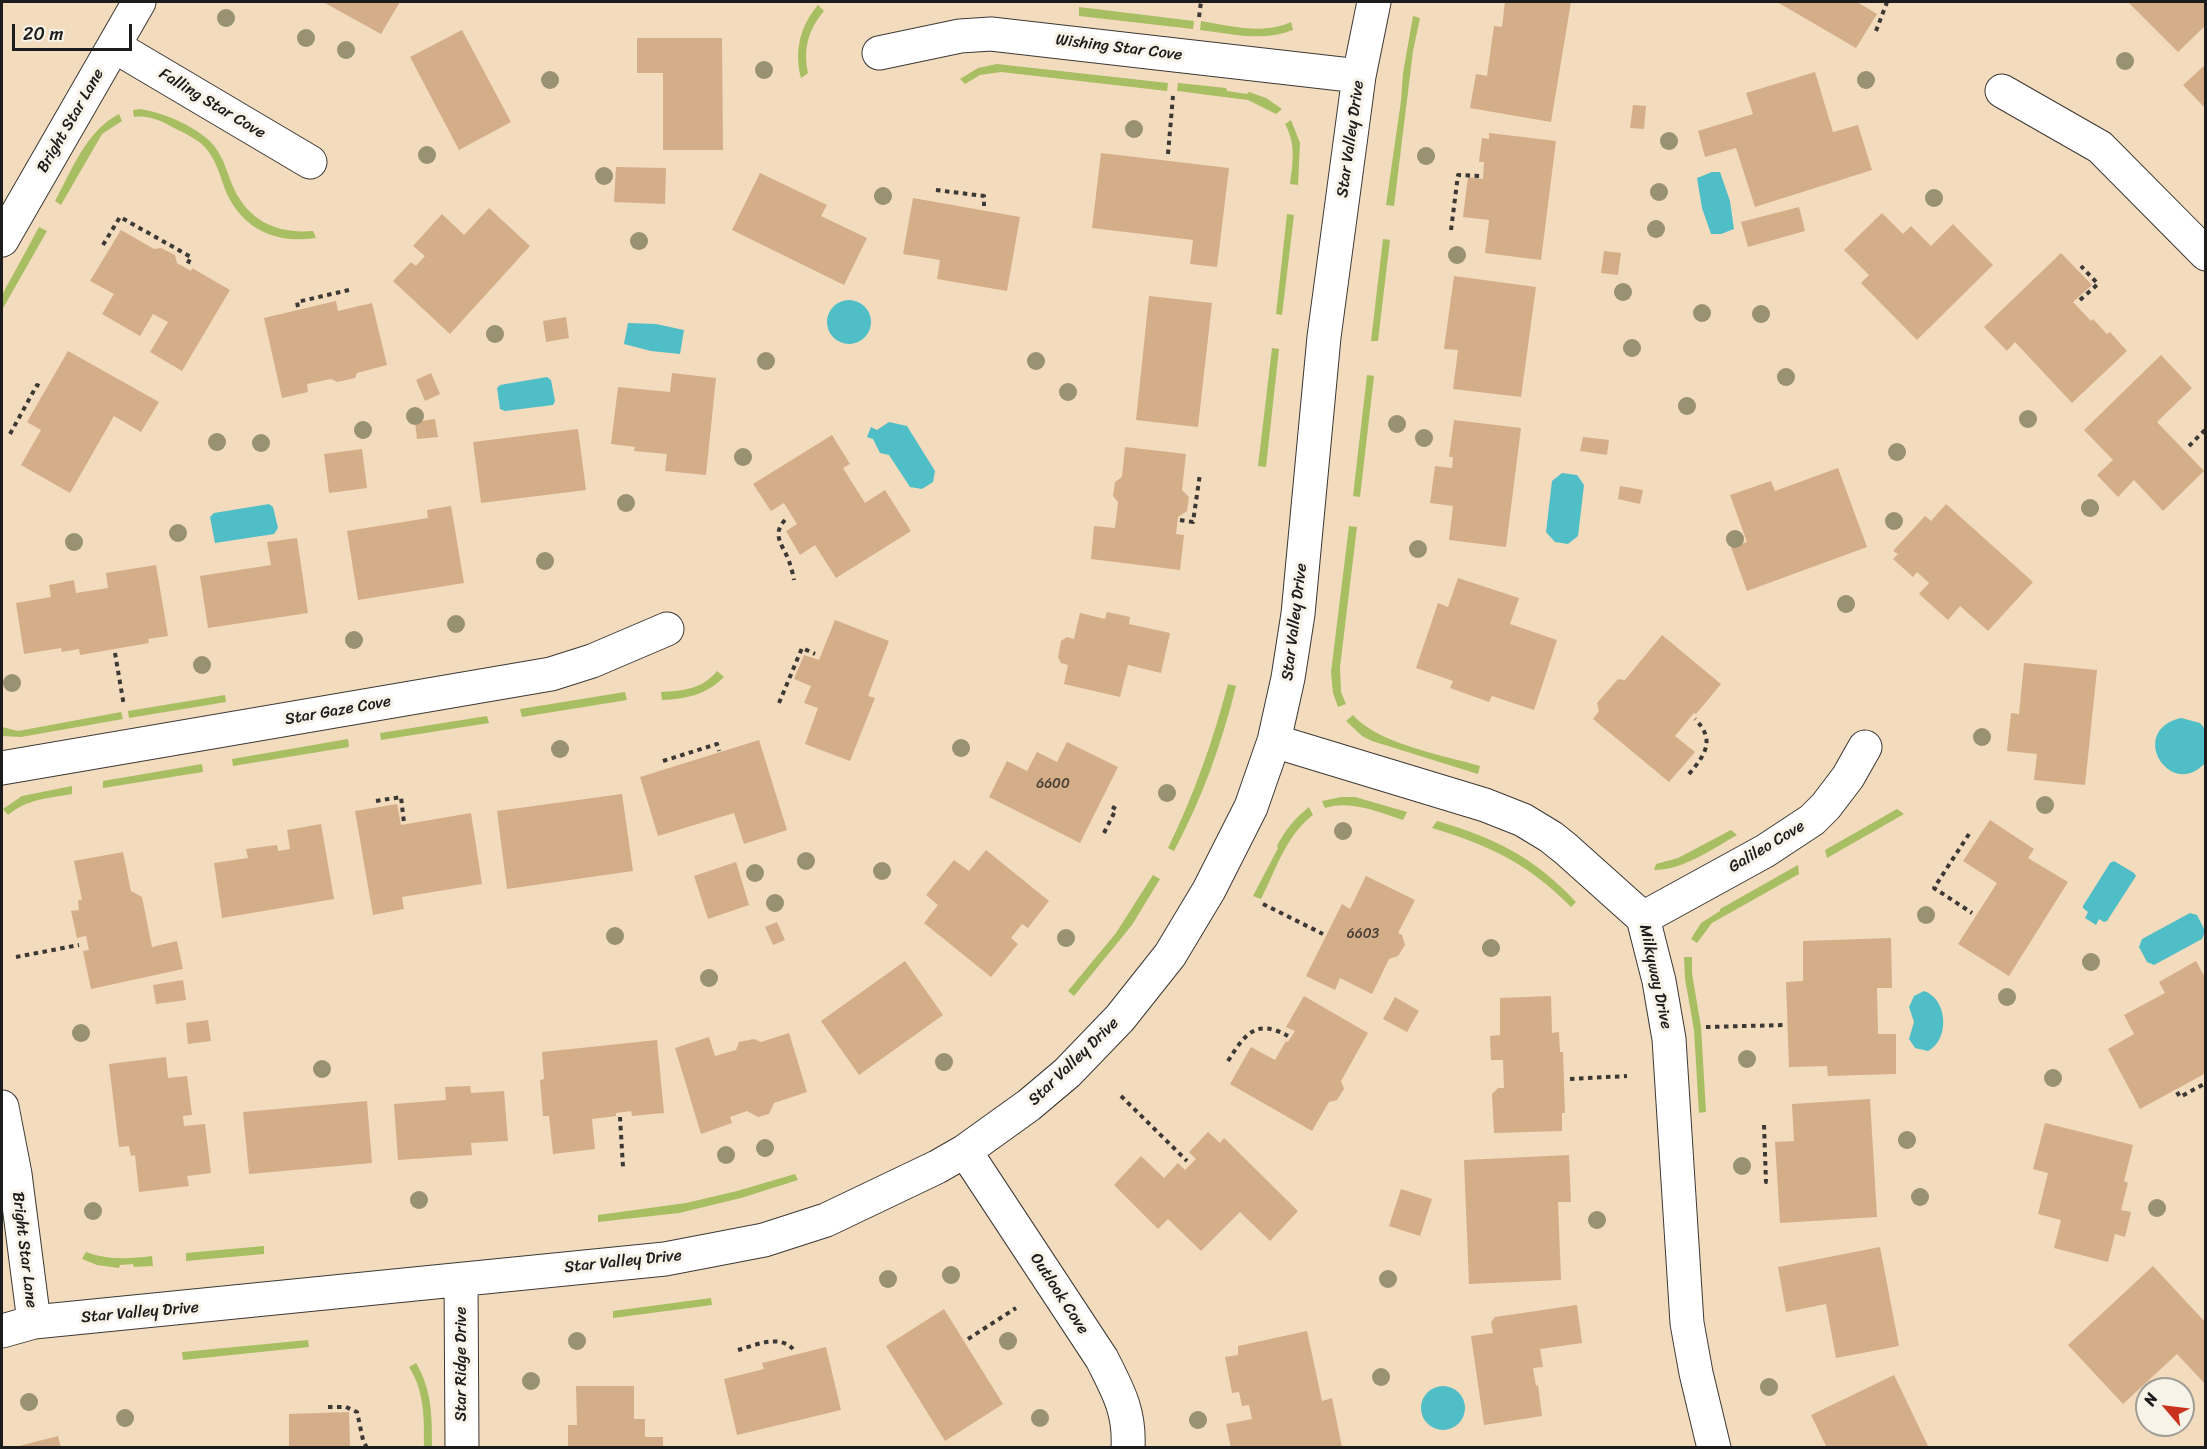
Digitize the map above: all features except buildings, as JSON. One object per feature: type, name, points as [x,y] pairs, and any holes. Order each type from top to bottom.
[{"type":"street","name":"Bright Star Lane","points":[[2,240],[139,2]]},
{"type":"street","name":"Star Valley Drive","points":[[2,1331],[34,1323],[665,1259],[764,1240],[834,1216],[937,1167],[965,1151],[1029,1105],[1067,1073],[1139,997],[1170,955],[1209,890],[1251,807],[1274,741],[1288,678],[1298,614],[1324,338],[1359,76],[1374,2]]},
{"type":"street","name":"Wishing Star Cove","points":[[879,53],[960,36],[991,34],[1359,76]]},
{"type":"street","name":"Falling Star Cove","points":[[114,46],[310,162]]},
{"type":"street","points":[[2002,92],[2100,147],[2205,254]]},
{"type":"street","name":"Star Gaze Cove","points":[[2,768],[551,674],[592,661],[667,629]]},
{"type":"street","name":"Milkyway Drive","points":[[1274,741],[1485,805],[1523,820],[1566,849],[1643,918],[1659,981],[1669,1039],[1687,1323],[1714,1448]]},
{"type":"street","name":"Galileo Cove","points":[[1643,918],[1765,851],[1812,820],[1848,777],[1865,747]]},
{"type":"street","name":"Bright Star Lane","points":[[2,1107],[15,1174],[34,1323]]},
{"type":"street","name":"Outlook Cove","points":[[965,1151],[1102,1359],[1119,1393],[1129,1426],[1128,1448]]},
{"type":"street","name":"Star Ridge Drive","points":[[461,1280],[462,1448]]},
{"type":"path","points":[[1199,17],[1201,2]]},
{"type":"path","points":[[1876,31],[1887,2]]},
{"type":"path","points":[[1168,154],[1173,96]]},
{"type":"path","points":[[1451,230],[1458,175],[1480,176]]},
{"type":"path","points":[[936,190],[984,196],[984,206]]},
{"type":"path","points":[[104,245],[120,217],[191,257],[187,265]]},
{"type":"path","points":[[2080,300],[2098,284],[2081,266]]},
{"type":"path","points":[[298,307],[297,302],[350,290]]},
{"type":"path","points":[[10,434],[37,385],[43,388]]},
{"type":"path","points":[[2189,446],[2205,429]]},
{"type":"path","points":[[1180,520],[1193,522],[1200,474]]},
{"type":"path","points":[[785,520],[780,526],[778,540],[789,561],[794,580]]},
{"type":"path","points":[[779,703],[802,648],[815,654]]},
{"type":"path","points":[[115,653],[124,706]]},
{"type":"path","points":[[1689,774],[1699,762],[1707,746],[1704,732],[1695,719]]},
{"type":"path","points":[[663,761],[717,744],[719,751]]},
{"type":"path","points":[[376,801],[401,796],[404,824]]},
{"type":"path","points":[[1104,833],[1116,809],[1110,806]]},
{"type":"path","points":[[1969,834],[1934,888],[1972,913]]},
{"type":"path","points":[[1263,904],[1323,934]]},
{"type":"path","points":[[16,957],[79,945]]},
{"type":"path","points":[[1706,1027],[1785,1025]]},
{"type":"path","points":[[1228,1060],[1246,1035],[1254,1030],[1275,1029],[1288,1036]]},
{"type":"path","points":[[1570,1079],[1627,1076]]},
{"type":"path","points":[[2177,1092],[2180,1097],[2205,1083]]},
{"type":"path","points":[[1121,1096],[1187,1161]]},
{"type":"path","points":[[620,1117],[623,1167]]},
{"type":"path","points":[[1764,1125],[1766,1182],[1772,1182]]},
{"type":"path","points":[[968,1340],[1016,1308]]},
{"type":"path","points":[[738,1350],[778,1340],[789,1344],[793,1349]]},
{"type":"path","points":[[328,1407],[346,1407],[357,1412],[367,1448]]},
{"type":"green space","points":[[818,5],[824,11],[814,25],[808,40],[806,56],[808,73],[801,78],[798,58],[800,39],[807,21]]},
{"type":"green space","points":[[1079,7],[1194,21],[1193,29],[1079,16]]},
{"type":"green space","points":[[1413,16],[1420,18],[1413,51],[1394,206],[1386,205],[1403,73]]},
{"type":"green space","points":[[1201,21],[1258,29],[1291,22],[1293,30],[1270,36],[1236,35],[1200,30]]},
{"type":"green space","points":[[997,64],[1168,83],[1167,91],[1001,72],[980,75],[965,84],[960,79],[978,68]]},
{"type":"green space","points":[[1178,83],[1226,88],[1227,91],[1247,94],[1249,92],[1266,98],[1282,109],[1276,114],[1248,100],[1177,91]]},
{"type":"green space","points":[[140,109],[180,122],[209,140],[221,157],[234,189],[248,210],[257,218],[277,228],[313,231],[316,238],[288,239],[263,232],[252,225],[234,206],[214,161],[205,147],[160,121],[134,117],[133,110]]},
{"type":"green space","points":[[119,114],[122,121],[102,134],[61,205],[55,201],[81,152],[97,130]]},
{"type":"green space","points":[[1291,120],[1300,143],[1298,185],[1290,184],[1292,146],[1285,124]]},
{"type":"green space","points":[[1287,214],[1294,215],[1282,315],[1276,314]]},
{"type":"green space","points":[[39,227],[47,231],[2,310],[2,295]]},
{"type":"green space","points":[[1383,239],[1390,240],[1378,341],[1371,341]]},
{"type":"green space","points":[[1272,348],[1279,349],[1266,467],[1258,466]]},
{"type":"green space","points":[[1367,375],[1374,376],[1360,497],[1353,496]]},
{"type":"green space","points":[[1349,526],[1357,527],[1340,667],[1341,692],[1346,704],[1338,707],[1333,693],[1331,672]]},
{"type":"green space","points":[[717,671],[724,677],[703,692],[679,699],[662,700],[661,692],[684,690],[699,685]]},
{"type":"green space","points":[[1228,684],[1236,686],[1218,750],[1194,811],[1174,851],[1168,848],[1202,768]]},
{"type":"green space","points":[[625,692],[627,700],[522,717],[520,709]]},
{"type":"green space","points":[[225,695],[226,702],[129,718],[128,711]]},
{"type":"green space","points":[[121,712],[123,719],[21,737],[2,736],[2,727],[18,731]]},
{"type":"green space","points":[[1353,715],[1378,734],[1394,741],[1480,766],[1478,774],[1372,741],[1362,736],[1346,721]]},
{"type":"green space","points":[[487,716],[489,723],[381,740],[380,733]]},
{"type":"green space","points":[[348,739],[349,747],[233,766],[232,759]]},
{"type":"green space","points":[[202,764],[203,772],[103,788],[103,781]]},
{"type":"green space","points":[[72,786],[72,794],[31,802],[8,815],[3,809],[22,796]]},
{"type":"green space","points":[[1355,797],[1407,812],[1403,820],[1355,806],[1325,808],[1322,801]]},
{"type":"green space","points":[[1309,807],[1313,815],[1296,832],[1289,843],[1261,899],[1253,896],[1283,835]]},
{"type":"green space","points":[[1897,809],[1904,814],[1827,858],[1825,850]]},
{"type":"green space","points":[[1437,821],[1477,834],[1512,851],[1545,873],[1576,902],[1571,907],[1540,879],[1490,849],[1432,828]]},
{"type":"green space","points":[[1731,830],[1737,835],[1697,858],[1676,867],[1654,870],[1656,864],[1678,858]]},
{"type":"green space","points":[[1798,865],[1799,874],[1712,923],[1697,943],[1691,939],[1701,923],[1720,909]]},
{"type":"green space","points":[[1153,875],[1160,879],[1132,925],[1074,996],[1068,991],[1116,933]]},
{"type":"green space","points":[[1684,957],[1692,957],[1692,973],[1701,1027],[1706,1112],[1699,1113],[1694,1030],[1685,979]]},
{"type":"green space","points":[[795,1174],[798,1180],[741,1198],[679,1213],[598,1222],[598,1215],[686,1203]]},
{"type":"green space","points":[[264,1246],[264,1254],[186,1261],[186,1253]]},
{"type":"green space","points":[[86,1252],[118,1258],[152,1256],[153,1266],[134,1267],[133,1264],[120,1265],[119,1268],[97,1265],[82,1259]]},
{"type":"green space","points":[[711,1298],[712,1305],[613,1318],[613,1311]]},
{"type":"green space","points":[[308,1340],[309,1347],[183,1360],[182,1352]]},
{"type":"green space","points":[[416,1363],[428,1393],[432,1447],[424,1447],[421,1396],[409,1367]]},
{"type":"water","points":[[1712,172],[1720,172],[1730,201],[1734,229],[1721,234],[1711,234],[1702,208],[1697,178]]},
{"type":"water","points":[[849,300],[864,307],[871,322],[864,337],[849,344],[834,337],[827,322],[834,307]]},
{"type":"water","points":[[628,323],[656,324],[684,330],[680,354],[651,351],[624,344]]},
{"type":"water","points":[[547,377],[551,380],[555,401],[553,405],[505,411],[500,409],[497,388],[500,385]]},
{"type":"water","points":[[889,422],[907,426],[935,471],[933,482],[922,489],[910,487],[889,455],[880,453],[873,439],[867,437],[871,427],[877,430]]},
{"type":"water","points":[[1562,473],[1577,475],[1584,485],[1578,536],[1568,544],[1555,542],[1546,532],[1552,481]]},
{"type":"water","points":[[269,504],[273,507],[278,528],[274,534],[215,543],[210,517],[214,513]]},
{"type":"water","points":[[2181,718],[2200,723],[2205,729],[2205,763],[2192,773],[2179,774],[2168,769],[2160,760],[2155,748],[2157,736],[2165,725]]},
{"type":"water","points":[[2114,861],[2136,876],[2107,921],[2099,919],[2096,925],[2085,918],[2088,912],[2083,906],[2110,863]]},
{"type":"water","points":[[2190,913],[2197,915],[2205,931],[2202,939],[2154,965],[2147,962],[2139,947],[2142,939]]},
{"type":"water","points":[[1924,991],[1938,1002],[1943,1020],[1940,1038],[1928,1051],[1915,1048],[1909,1039],[1914,1022],[1909,1007],[1914,996]]},
{"type":"water","points":[[1443,1386],[1452,1387],[1459,1392],[1464,1399],[1464,1417],[1459,1424],[1452,1429],[1443,1430],[1434,1429],[1427,1424],[1422,1417],[1421,1408],[1422,1399],[1427,1392],[1434,1387]]}]
